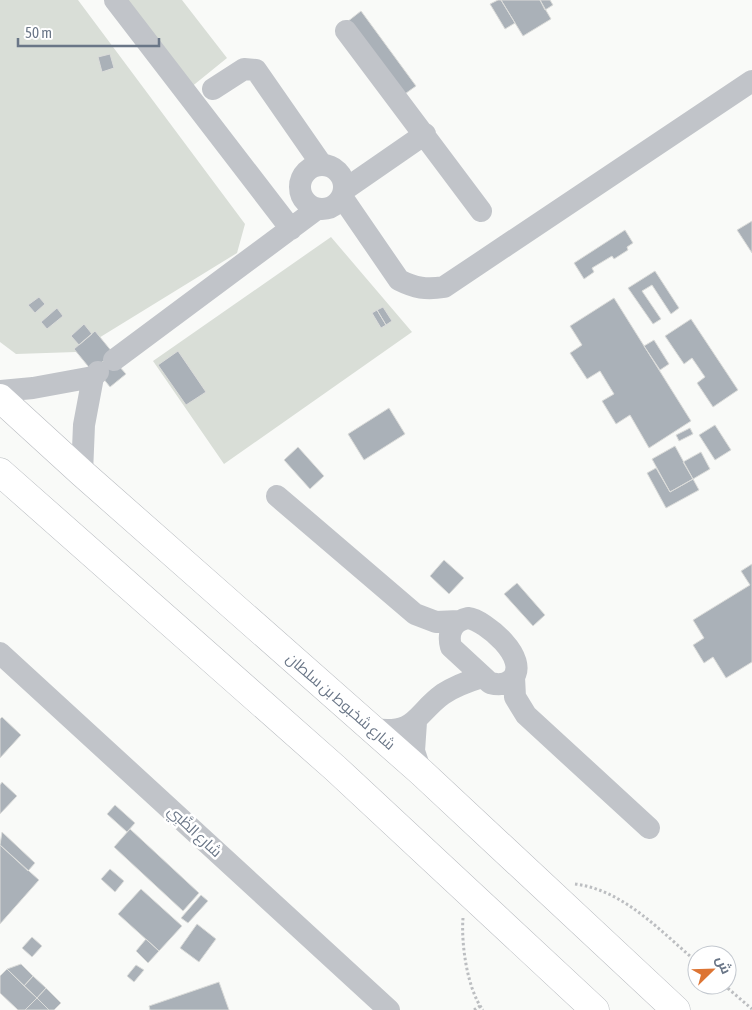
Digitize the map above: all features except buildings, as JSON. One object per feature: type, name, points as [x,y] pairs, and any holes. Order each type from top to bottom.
[{"type":"main road","name":"شارع شخبوط بن سلطان","points":[[0,398],[82,473],[374,729],[676,1010]]},
{"type":"main road","points":[[0,472],[335,768],[595,1010]]},
{"type":"street","points":[[115,0],[291,229]]},
{"type":"street","points":[[346,31],[481,211]]},
{"type":"street","points":[[213,89],[244,69],[256,70],[322,165],[336,170],[341,176],[343,194],[399,280],[413,287],[428,290],[444,287],[752,81]]},
{"type":"street","points":[[0,391],[40,387],[102,370],[317,210],[332,207],[343,194],[425,134]]},
{"type":"street","points":[[317,210],[305,202],[299,188],[300,181],[308,169],[322,165]]},
{"type":"street","points":[[82,473],[84,425],[102,370]]},
{"type":"street","points":[[0,491],[29,499]]},
{"type":"street","points":[[277,496],[406,607],[425,619],[448,623],[454,638],[498,696],[513,711],[533,722]]},
{"type":"street","points":[[374,729],[388,731],[416,722],[442,695],[451,674],[454,638],[468,618],[480,622],[513,653],[518,665],[514,676],[514,687],[519,707],[649,828]]},
{"type":"street","name":"شارع الظَّبِي","points":[[0,653],[389,1010]]},
{"type":"street","points":[[442,695],[486,680],[503,684],[514,676]]},
{"type":"street","points":[[416,722],[414,751],[421,772]]},
{"type":"path","points":[[469,893],[464,913],[463,940],[467,971],[483,1010]]},
{"type":"path","points":[[736,995],[752,1008]]},
{"type":"path","points":[[474,1010],[480,1006]]},
{"type":"shaded area","points":[[0,0],[78,0],[245,224],[237,253],[76,352],[16,354],[0,342]]},
{"type":"shaded area","points":[[121,0],[182,0],[227,58],[190,88]]},
{"type":"shaded area","points":[[331,237],[412,332],[224,464],[153,361]]}]
